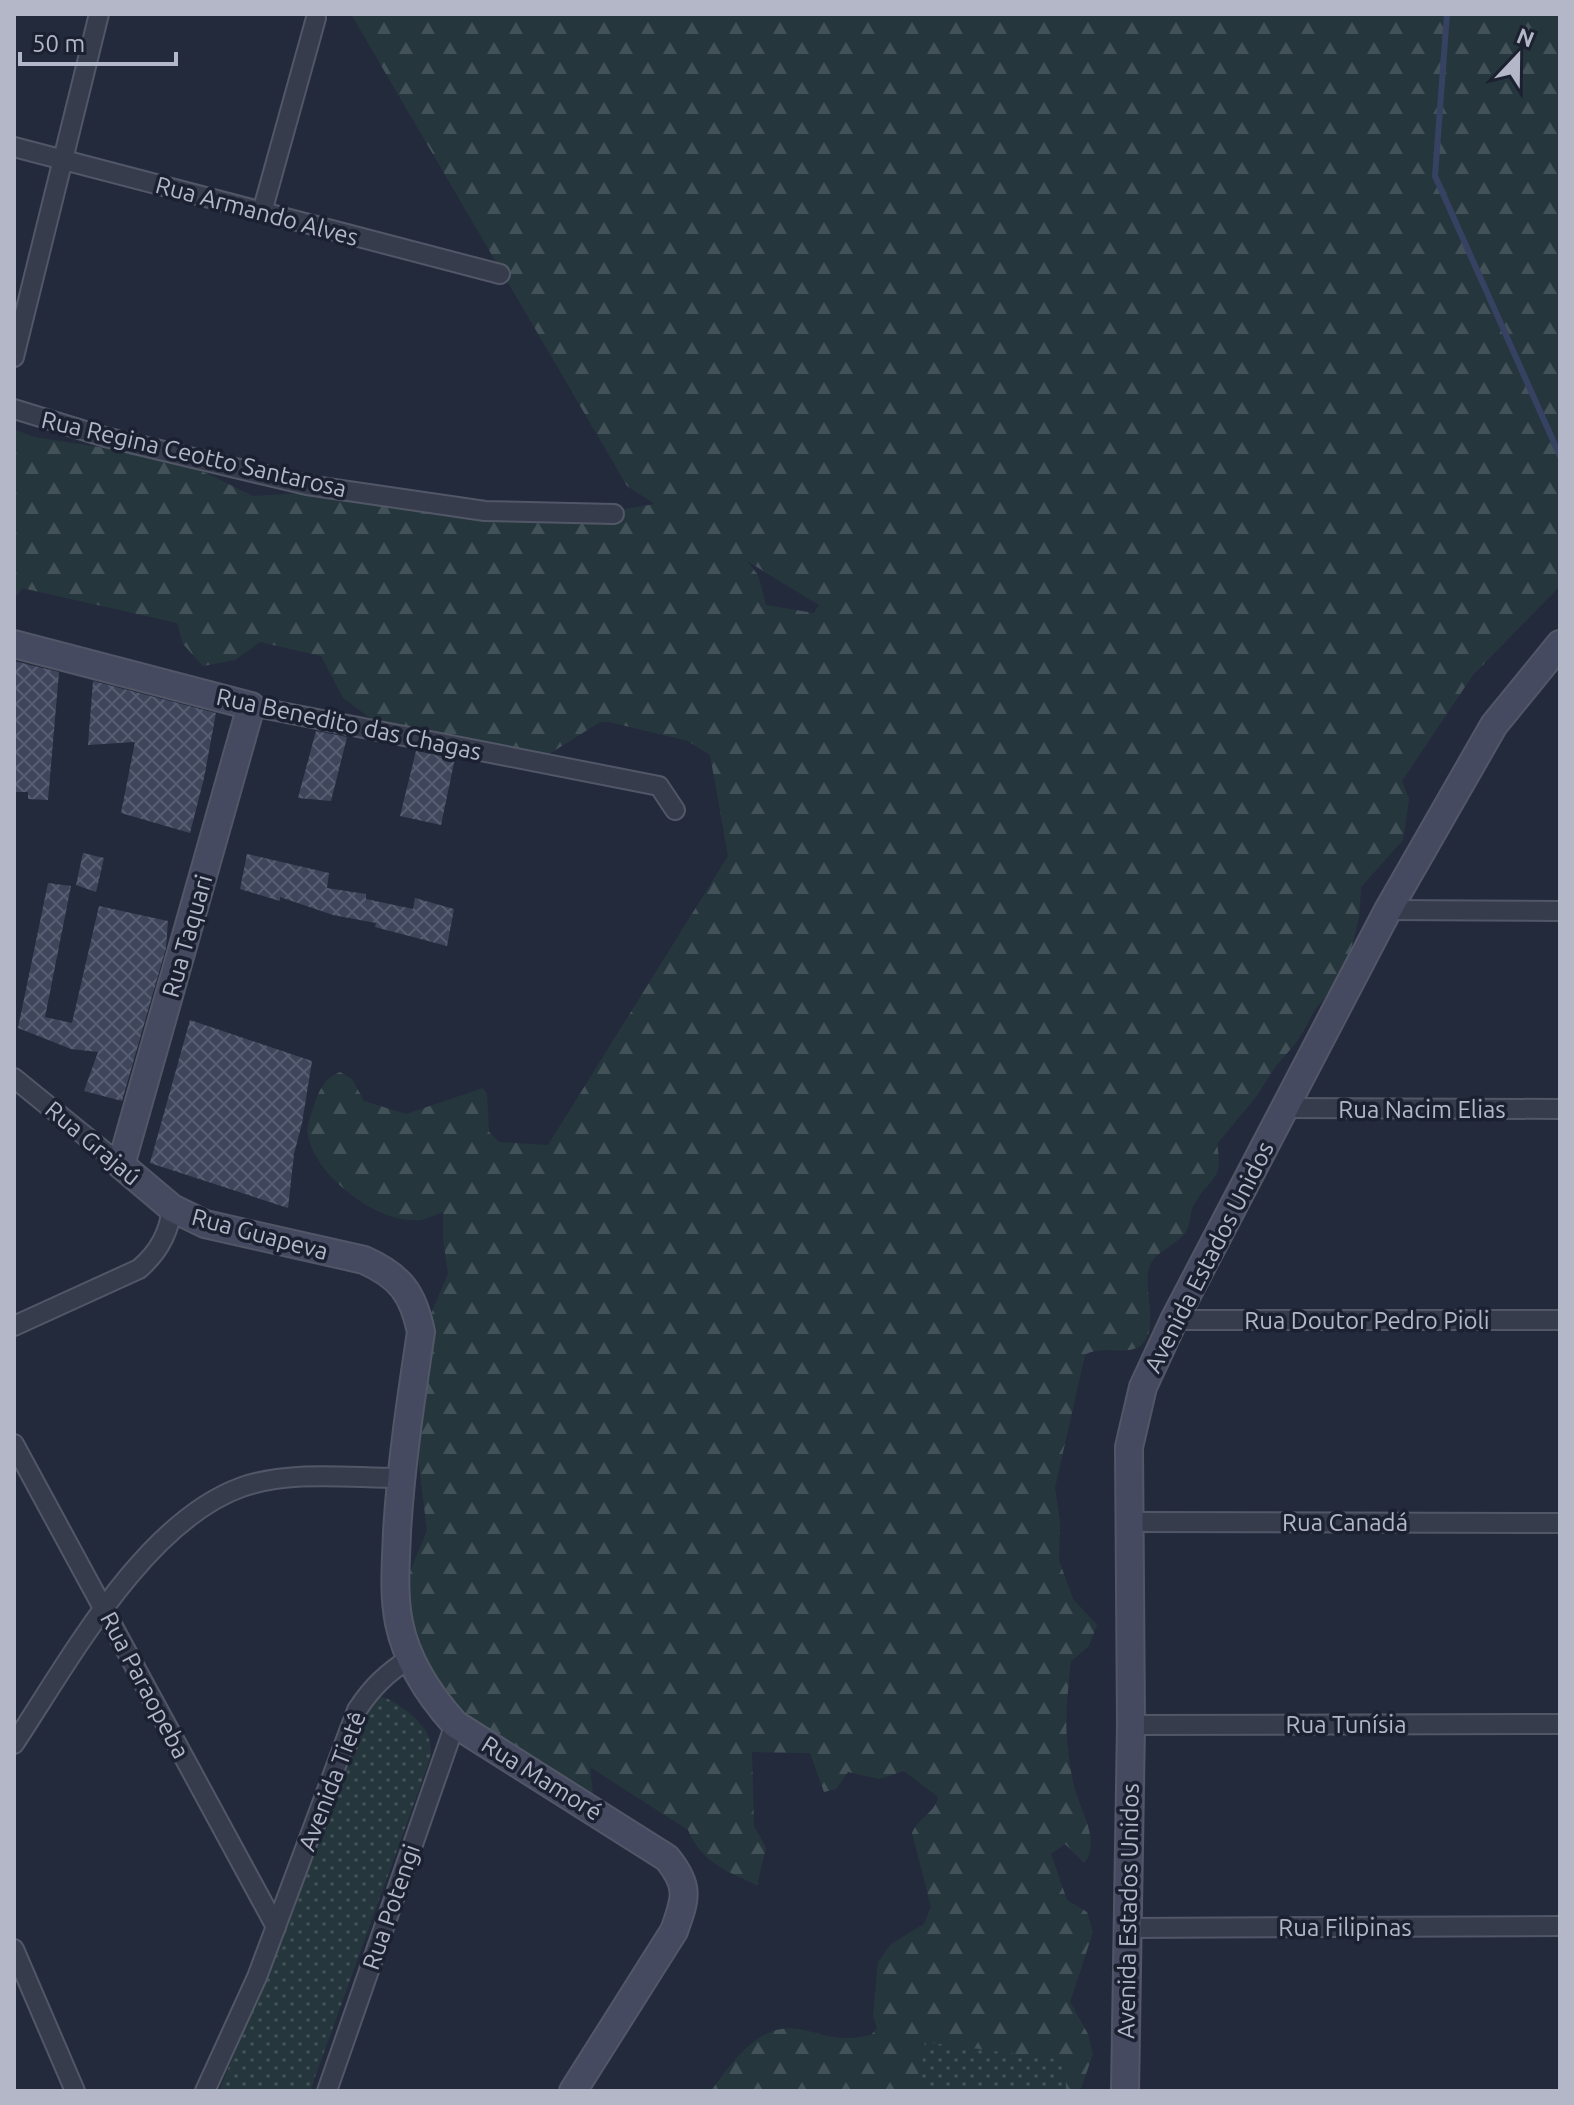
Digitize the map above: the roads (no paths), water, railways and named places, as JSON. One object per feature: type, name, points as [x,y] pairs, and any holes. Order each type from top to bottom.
[{"type":"street","points":[[14,357],[99,14]]},
{"type":"street","points":[[262,212],[316,18]]},
{"type":"street","name":"Rua Armando Alves","points":[[14,147],[500,274]]},
{"type":"street","name":"Rua Regina Ceotto Santarosa","points":[[14,409],[105,437],[307,485],[485,511],[614,514]]},
{"type":"street","name":"Rua Benedito das Chagas","points":[[14,644],[251,706],[659,786],[675,810]]},
{"type":"street","name":"Avenida Estados Unidos","points":[[1125,2091],[1131,1725],[1129,1447],[1143,1387],[1174,1320],[1388,910],[1494,725],[1560,644]]},
{"type":"street","name":"Rua Taquari","points":[[121,1165],[251,706]]},
{"type":"street","points":[[1388,910],[1560,911]]},
{"type":"street","name":"Rua Grajaú","points":[[14,1078],[172,1208]]},
{"type":"street","name":"Rua Nacim Elias","points":[[1284,1108],[1560,1109]]},
{"type":"street","name":"Rua Guapeva","points":[[14,1326],[139,1269],[163,1241],[170,1227],[172,1208],[205,1224],[364,1260],[388,1271],[404,1288],[416,1308],[421,1332],[400,1478]]},
{"type":"street","name":"Rua Doutor Pedro Pioli","points":[[1174,1320],[1560,1320]]},
{"type":"street","name":"Rua Paraopeba","points":[[14,1444],[276,1927]]},
{"type":"street","points":[[14,1744],[104,1608],[160,1542],[202,1508],[241,1487],[276,1479],[400,1478],[394,1586],[399,1624],[410,1658]]},
{"type":"street","name":"Rua Canadá","points":[[1130,1522],[1560,1523]]},
{"type":"street","name":"Rua Mamoré","points":[[410,1658],[436,1703],[455,1724],[667,1858],[679,1872],[685,1887],[683,1907],[674,1931],[573,2091]]},
{"type":"street","name":"Avenida Tietê","points":[[205,2091],[257,1977],[357,1710],[370,1689],[410,1658]]},
{"type":"street","name":"Rua Potengi","points":[[327,2091],[455,1724]]},
{"type":"street","name":"Rua Tunísia","points":[[1131,1725],[1560,1724]]},
{"type":"street","name":"Rua Filipinas","points":[[1129,1928],[1560,1926]]},
{"type":"street","points":[[14,1949],[75,2091]]},
{"type":"waterway","points":[[1447,14],[1435,176],[1560,456]]}]
